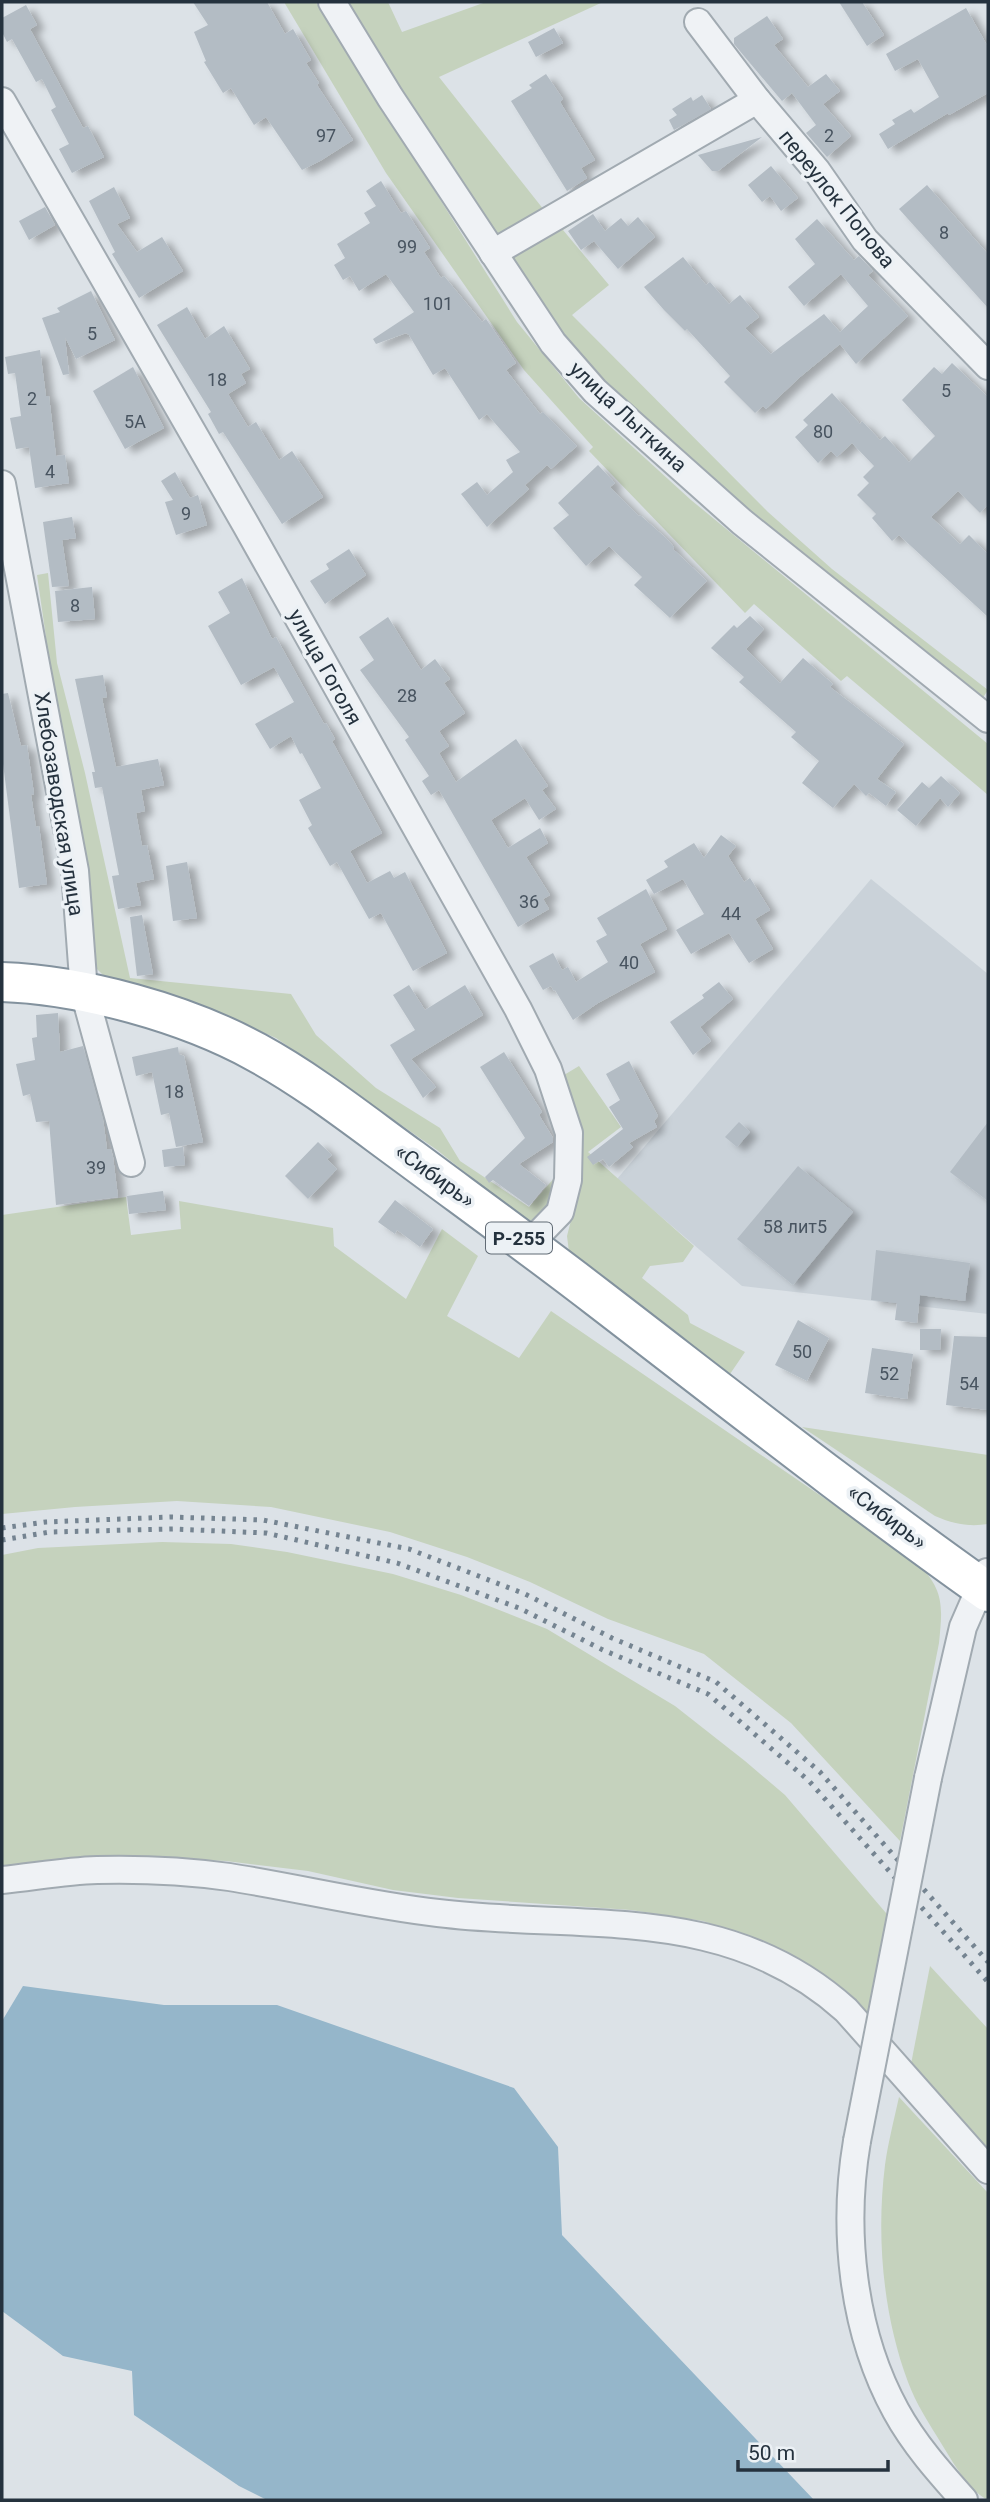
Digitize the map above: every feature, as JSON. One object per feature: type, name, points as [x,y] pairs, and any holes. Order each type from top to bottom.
[{"type":"highway","name":"«Сибирь»","points":[[2,982],[83,992],[196,1024],[256,1052],[318,1091],[529,1244],[750,1415],[985,1583]]},
{"type":"street","name":"улица Лыткина","points":[[332,2],[390,97],[553,343],[595,391],[742,522],[988,719]]},
{"type":"street","name":"переулок Попова","points":[[698,22],[757,100],[817,171],[865,240],[988,366]]},
{"type":"street","points":[[493,253],[757,100]]},
{"type":"street","name":"улица Гоголя","points":[[2,101],[246,525],[518,1009],[548,1069],[569,1133],[568,1180],[560,1212],[529,1244]]},
{"type":"street","name":"Хлебозаводская улица","points":[[2,484],[75,871],[83,992],[131,1163]]},
{"type":"street","points":[[964,2500],[928,2460],[896,2411],[872,2358],[858,2302],[851,2241],[853,2164],[928,1779],[963,1627],[985,1583]]},
{"type":"street","points":[[2,1880],[95,1870],[227,1877],[439,1913],[645,1926],[730,1942],[800,1973],[846,2010],[988,2170]]},
{"type":"shaded area","points":[[871,879],[988,974],[988,1314],[742,1286],[617,1179]]},
{"type":"green space","points":[[284,2],[316,2],[517,322],[579,398],[691,500],[988,744],[988,795],[847,676],[841,681],[754,604],[745,613],[589,451],[593,447],[524,370],[386,173]]},
{"type":"green space","points":[[341,2],[388,2],[402,32],[486,2],[603,2],[439,77],[544,210],[496,243]]},
{"type":"green space","points":[[629,188],[563,230],[609,285],[572,315],[768,512],[832,569],[988,690],[980,702],[863,610],[642,422],[557,336],[511,258]]},
{"type":"green space","points":[[48,573],[57,663],[85,773],[130,978],[291,994],[316,1035],[376,1088],[440,1128],[460,1161],[529,1207],[555,1177],[559,1160],[551,1205],[533,1221],[524,1220],[437,1150],[276,1038],[195,1003],[107,979],[96,968],[90,954],[39,639],[46,637],[37,575]]},
{"type":"green space","points":[[579,1066],[621,1127],[588,1152],[694,1246],[683,1262],[650,1266],[642,1278],[688,1315],[690,1323],[745,1352],[730,1374],[652,1318],[569,1252],[567,1236],[580,1185],[581,1136],[564,1075]]},
{"type":"green space","points":[[126,1197],[131,1235],[181,1229],[179,1201],[333,1228],[334,1246],[406,1299],[442,1229],[478,1256],[447,1316],[519,1358],[551,1311],[916,1561],[937,1589],[941,1618],[939,1643],[900,1841],[791,1723],[704,1654],[608,1619],[530,1582],[467,1557],[390,1532],[271,1507],[177,1501],[2,1514],[2,1215]]},
{"type":"green space","points":[[802,1427],[988,1455],[988,1524],[961,1524],[935,1516]]},
{"type":"green space","points":[[162,1542],[231,1544],[287,1552],[393,1574],[461,1595],[547,1629],[675,1706],[785,1795],[892,1920],[871,2022],[805,1963],[753,1938],[703,1921],[631,1910],[458,1898],[393,1890],[308,1871],[226,1861],[123,1856],[2,1867],[2,1555],[38,1548]]},
{"type":"green space","points":[[930,1966],[988,2029],[988,2150],[911,2064]]},
{"type":"green space","points":[[899,2097],[988,2193],[988,2500],[974,2490],[962,2475],[915,2398],[899,2356],[887,2303],[882,2248],[882,2192],[889,2140]]},
{"type":"water","points":[[23,1986],[164,2005],[277,2005],[514,2088],[558,2147],[562,2235],[814,2500],[267,2500],[239,2486],[134,2415],[132,2371],[63,2356],[2,2311],[2,2021]]},
{"type":"building","points":[[193,2],[267,2],[285,34],[293,29],[311,60],[306,63],[319,83],[317,85],[353,140],[302,170],[266,117],[254,125],[231,88],[223,93],[204,62],[206,61],[194,32],[208,25]]},
{"type":"building","points":[[839,2],[862,2],[884,35],[867,46]]},
{"type":"building","points":[[26,5],[37,25],[30,29],[83,128],[88,126],[104,157],[72,173],[59,149],[69,144],[51,110],[56,107],[42,79],[36,82],[12,39],[7,42],[2,32],[2,18]]},
{"type":"building","points":[[966,8],[988,47],[988,93],[888,149],[879,134],[895,124],[892,120],[911,109],[914,113],[939,97],[918,59],[895,71],[886,54]]},
{"type":"building","points":[[767,16],[783,39],[774,45],[808,87],[826,74],[840,91],[823,104],[851,136],[827,157],[806,133],[816,125],[792,93],[782,101],[734,44],[734,38]]},
{"type":"building","points":[[554,28],[563,43],[536,57],[528,42]]},
{"type":"building","points":[[546,74],[563,99],[560,102],[595,160],[581,168],[587,178],[567,191],[511,101],[532,88],[529,85]]},
{"type":"building","points":[[702,95],[711,109],[674,130],[669,120],[677,115],[672,109],[691,97],[693,101]]},
{"type":"building","points":[[762,137],[718,171],[712,171],[698,155]]},
{"type":"building","points":[[771,166],[798,198],[781,211],[770,196],[762,202],[748,185]]},
{"type":"building","points":[[381,181],[401,213],[406,211],[430,248],[424,252],[441,278],[444,276],[482,322],[486,319],[516,363],[506,370],[540,414],[543,412],[577,446],[551,469],[547,465],[525,485],[529,489],[487,527],[461,494],[477,482],[487,495],[513,472],[506,460],[520,452],[487,414],[479,420],[445,368],[433,375],[409,335],[406,333],[376,344],[373,339],[414,312],[386,274],[359,291],[350,276],[343,280],[334,265],[345,258],[337,244],[370,223],[364,213],[376,206],[366,191]]},
{"type":"building","points":[[927,185],[988,254],[988,308],[899,209]]},
{"type":"building","points":[[114,187],[130,218],[117,224],[137,252],[162,237],[183,271],[139,298],[112,254],[115,252],[89,201]]},
{"type":"building","points":[[45,207],[55,225],[29,240],[19,221]]},
{"type":"building","points":[[593,214],[605,231],[621,218],[628,226],[638,217],[655,237],[618,269],[594,241],[581,250],[568,231]]},
{"type":"building","points":[[817,219],[854,260],[859,256],[873,271],[868,275],[908,316],[856,364],[840,344],[766,409],[763,406],[755,413],[724,382],[730,376],[644,287],[683,257],[706,285],[710,282],[729,304],[740,295],[759,317],[745,328],[771,354],[824,314],[840,332],[868,306],[841,274],[804,306],[788,287],[815,264],[795,239]]},
{"type":"building","points":[[91,291],[115,340],[76,359],[65,337],[69,374],[63,375],[42,318],[60,312],[57,308]]},
{"type":"building","points":[[187,307],[205,339],[224,326],[250,369],[241,374],[246,383],[228,394],[248,427],[256,422],[279,460],[292,451],[323,497],[282,524],[223,432],[219,434],[208,414],[211,412],[157,325]]},
{"type":"building","points":[[40,350],[56,456],[65,455],[69,483],[35,488],[29,447],[16,449],[10,418],[21,416],[15,373],[8,374],[5,357]]},
{"type":"building","points":[[952,363],[988,397],[988,505],[980,513],[958,491],[931,517],[960,544],[969,535],[988,554],[988,617],[899,535],[892,541],[872,518],[876,514],[857,495],[869,483],[863,477],[874,466],[852,443],[837,457],[831,451],[818,463],[795,437],[808,425],[803,420],[832,393],[860,424],[862,421],[880,440],[885,436],[909,462],[935,436],[902,400],[934,367],[942,374]]},
{"type":"building","points":[[133,367],[164,428],[125,449],[93,391]]},
{"type":"building","points":[[598,465],[615,483],[610,487],[666,538],[673,549],[707,581],[670,618],[634,585],[642,577],[609,546],[586,566],[553,528],[569,515],[558,503]]},
{"type":"building","points":[[175,472],[190,498],[198,495],[207,525],[176,535],[165,502],[173,500],[161,481]]},
{"type":"building","points":[[72,517],[76,538],[62,540],[69,586],[52,587],[43,522]]},
{"type":"building","points":[[349,549],[366,575],[325,604],[310,581],[329,569],[326,564]]},
{"type":"building","points":[[242,578],[272,639],[276,637],[335,739],[332,741],[382,833],[350,851],[367,883],[390,871],[394,878],[405,872],[447,953],[413,971],[381,913],[369,919],[337,862],[330,866],[308,828],[312,825],[299,800],[321,788],[302,753],[300,754],[291,736],[270,749],[255,724],[294,702],[274,667],[241,685],[208,626],[230,613],[218,592]]},
{"type":"building","points":[[92,587],[95,619],[58,622],[55,591]]},
{"type":"building","points":[[750,616],[764,629],[746,649],[780,683],[803,658],[833,684],[830,687],[904,744],[877,779],[896,792],[886,806],[869,793],[866,796],[854,784],[833,808],[802,783],[819,761],[791,737],[796,732],[739,682],[744,677],[711,648],[734,625],[737,628]]},
{"type":"building","points":[[388,617],[421,670],[435,659],[450,679],[444,683],[465,713],[439,731],[449,746],[439,753],[456,782],[516,739],[548,786],[542,790],[556,809],[539,820],[525,798],[491,820],[508,848],[540,828],[548,843],[526,857],[550,895],[543,899],[549,909],[518,927],[439,790],[431,795],[422,781],[429,776],[405,740],[409,737],[360,670],[374,660],[359,637]]},
{"type":"building","points":[[103,675],[107,697],[102,698],[116,767],[158,759],[164,785],[141,790],[145,811],[136,813],[142,846],[147,845],[154,879],[136,883],[141,905],[118,909],[112,876],[119,875],[102,787],[95,788],[92,772],[95,772],[75,679]]},
{"type":"building","points":[[8,693],[21,746],[27,745],[34,794],[31,795],[36,827],[39,826],[47,884],[19,888],[2,756],[2,694]]},
{"type":"building","points":[[941,776],[960,793],[948,807],[940,798],[916,826],[897,810],[922,782],[929,788]]},
{"type":"building","points":[[721,835],[736,846],[728,856],[744,882],[750,878],[770,910],[755,919],[773,949],[749,963],[729,933],[691,954],[676,930],[704,914],[683,879],[654,894],[646,880],[668,867],[664,861],[694,843],[704,858]]},
{"type":"building","points":[[187,862],[197,918],[173,921],[166,866]]},
{"type":"building","points":[[646,889],[667,929],[640,944],[655,972],[573,1020],[555,990],[551,986],[543,990],[529,966],[553,953],[562,970],[568,967],[576,982],[608,962],[596,941],[607,935],[597,918]]},
{"type":"building","points":[[142,915],[153,974],[137,976],[130,917]]},
{"type":"building","points":[[719,982],[733,999],[700,1027],[711,1041],[693,1055],[670,1022],[704,998],[702,995]]},
{"type":"building","points":[[409,985],[425,1010],[465,985],[483,1015],[411,1059],[436,1087],[423,1098],[390,1045],[415,1030],[393,995]]},
{"type":"building","points":[[58,1013],[60,1052],[83,1046],[103,1119],[107,1149],[111,1149],[113,1157],[118,1197],[56,1205],[49,1121],[36,1122],[30,1094],[23,1096],[16,1064],[35,1060],[32,1038],[37,1037],[36,1015]]},
{"type":"building","points":[[178,1047],[179,1054],[184,1056],[203,1142],[176,1147],[169,1113],[161,1115],[152,1072],[136,1076],[132,1057]]},
{"type":"building","points":[[504,1052],[542,1112],[539,1115],[553,1138],[553,1142],[519,1164],[546,1185],[529,1206],[493,1180],[489,1183],[485,1177],[525,1138],[480,1067]]},
{"type":"building","points":[[629,1061],[658,1116],[654,1121],[657,1127],[629,1143],[633,1147],[609,1167],[603,1159],[593,1165],[587,1157],[623,1129],[609,1107],[620,1100],[606,1074]]},
{"type":"building","points":[[739,1122],[750,1132],[737,1147],[725,1137]]},
{"type":"building","points":[[988,1122],[988,1201],[950,1172]]},
{"type":"building","points":[[318,1142],[332,1155],[327,1159],[337,1169],[308,1199],[285,1176]]},
{"type":"building","points":[[183,1147],[185,1165],[164,1167],[162,1150]]},
{"type":"building","points":[[798,1166],[853,1212],[793,1285],[737,1239]]},
{"type":"building","points":[[163,1191],[166,1210],[129,1214],[127,1196]]},
{"type":"building","points":[[395,1200],[433,1229],[420,1247],[397,1230],[395,1234],[378,1222]]},
{"type":"building","points":[[876,1250],[970,1263],[965,1301],[920,1295],[917,1323],[895,1320],[897,1303],[871,1300]]},
{"type":"building","points":[[798,1320],[829,1338],[807,1381],[775,1365]]},
{"type":"building","points":[[920,1329],[941,1329],[940,1350],[920,1350]]},
{"type":"building","points":[[954,1336],[988,1337],[988,1410],[946,1405]]},
{"type":"building","points":[[872,1348],[913,1354],[907,1399],[865,1393]]},
{"type":"railway","points":[[2,1528],[46,1522],[171,1517],[263,1520],[409,1549],[525,1594],[612,1638],[716,1682],[820,1772],[988,1962]]},
{"type":"railway","points":[[2,1540],[50,1532],[173,1529],[266,1533],[397,1563],[519,1608],[603,1650],[708,1694],[809,1781],[988,1982]]}]
